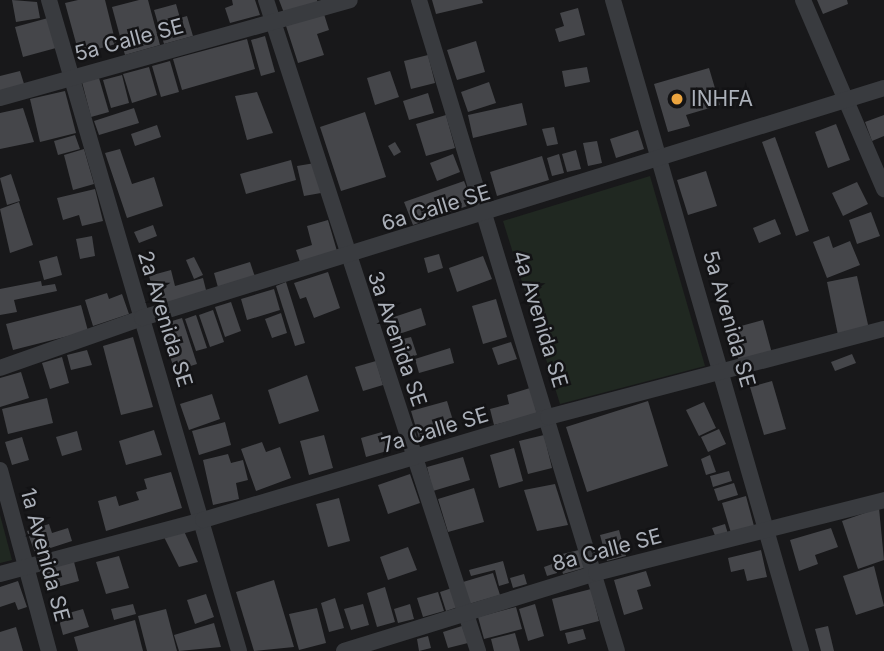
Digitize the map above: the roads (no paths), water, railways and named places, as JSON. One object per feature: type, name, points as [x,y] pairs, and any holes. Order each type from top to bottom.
[{"type":"street","name":"2a Avenida SE","points":[[49,0],[203,520],[239,651]]},
{"type":"street","name":"3a Avenida SE","points":[[266,0],[478,651]]},
{"type":"street","name":"5a Calle SE","points":[[0,97],[350,0]]},
{"type":"street","name":"4a Avenida SE","points":[[419,0],[596,573],[617,651]]},
{"type":"street","name":"5a Avenida SE","points":[[613,0],[723,373],[801,651]]},
{"type":"street","points":[[803,0],[884,189]]},
{"type":"street","name":"6a Calle SE","points":[[0,368],[142,318],[348,257],[884,88]]},
{"type":"street","name":"7a Calle SE","points":[[0,574],[203,520],[548,417],[884,329]]},
{"type":"street","name":"1a Avenida SE","points":[[0,470],[49,651]]},
{"type":"street","name":"8a Calle SE","points":[[344,651],[596,573],[884,500]]},
{"type":"place","name":"INHFA","points":[[677,99]]}]
